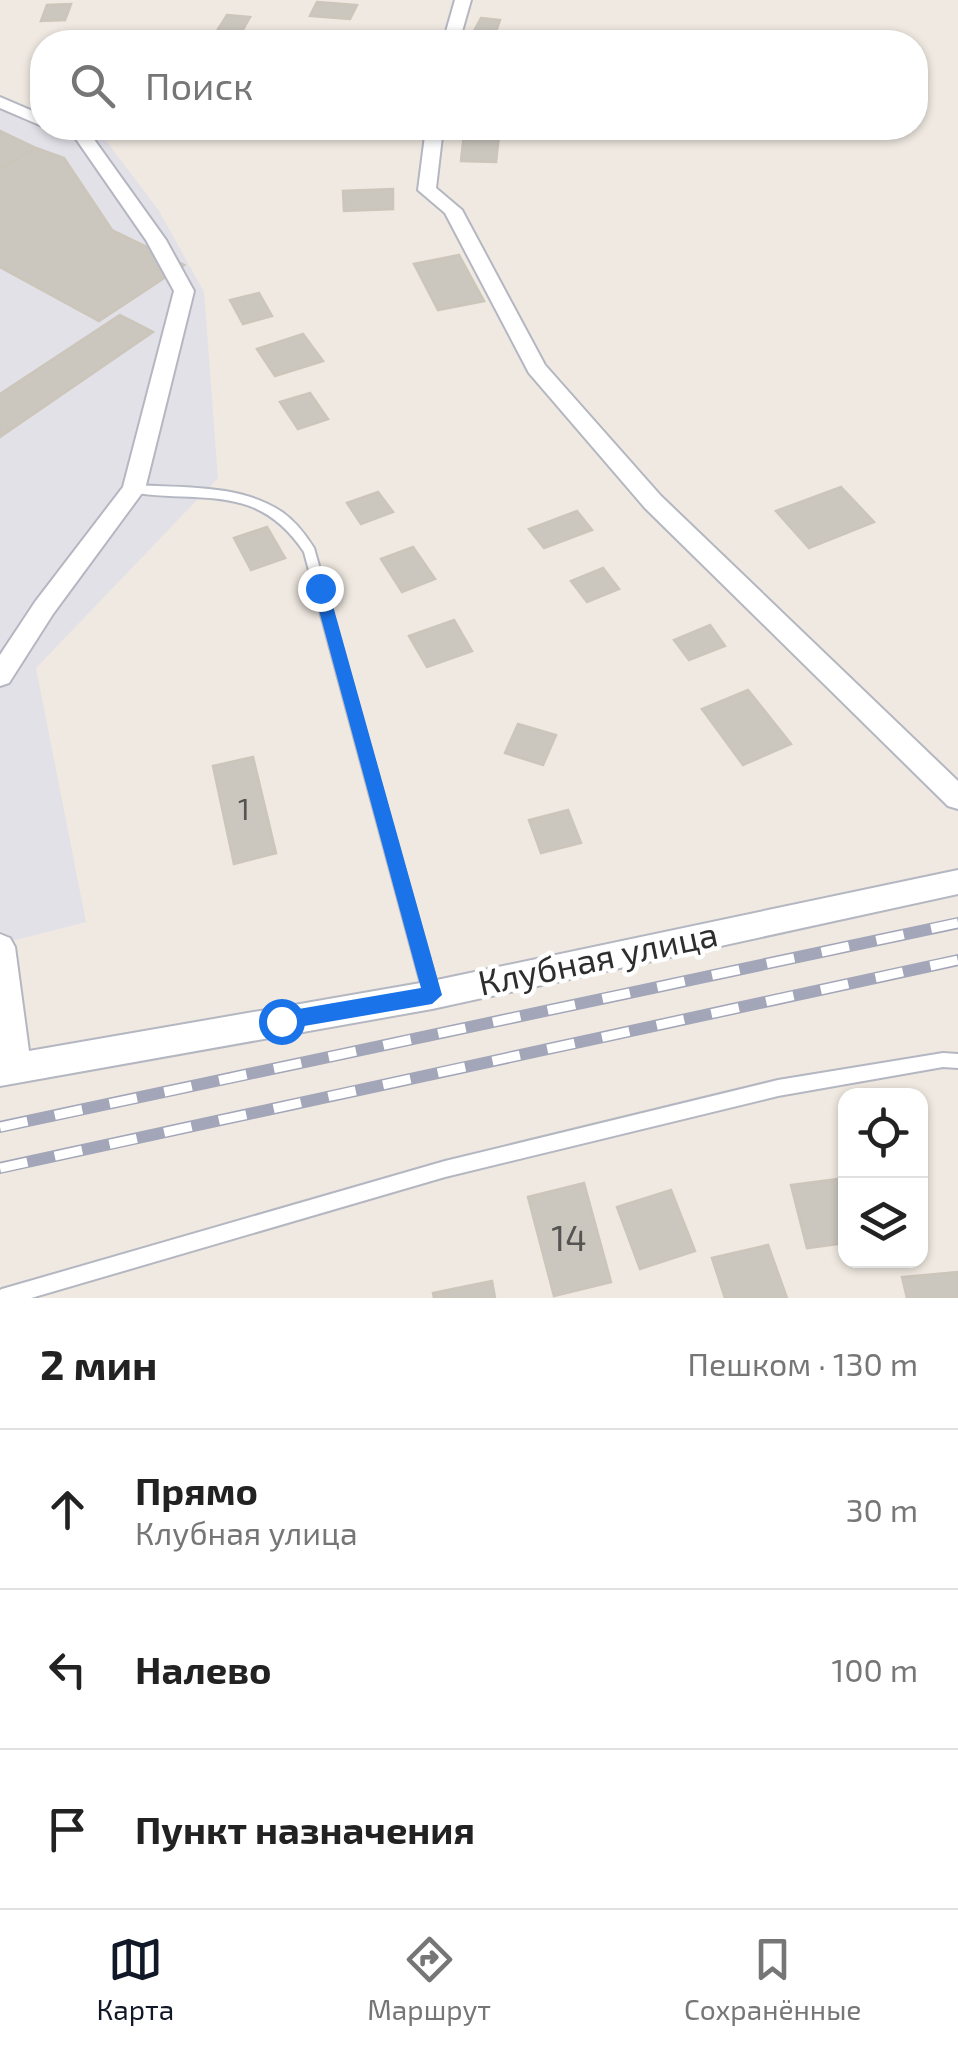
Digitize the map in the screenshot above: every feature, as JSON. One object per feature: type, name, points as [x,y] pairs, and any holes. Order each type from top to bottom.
[{"type":"street","points":[[454,30],[463,0]]},
{"type":"street","points":[[0,102],[30,115]]},
{"type":"street","points":[[0,676],[44,608],[134,489],[184,291],[118,183],[86,140]]},
{"type":"street","points":[[433,140],[427,190],[452,210],[536,368],[654,502],[958,798]]},
{"type":"street","name":"Клубная улица","points":[[8,1069],[432,995],[958,882]]},
{"type":"street","points":[[0,947],[8,1069]]},
{"type":"lane","points":[[134,489],[259,503],[279,512],[298,528],[310,551],[432,995]]},
{"type":"lane","points":[[2,1298],[444,1170],[778,1088],[958,1061]]},
{"type":"shaded area","points":[[0,95],[30,107],[30,140],[106,140],[159,211],[204,292],[218,478],[36,668],[86,922],[0,944]]},
{"type":"building","points":[[317,2],[357,5],[350,19],[310,16]]},
{"type":"building","points":[[71,4],[65,20],[41,21],[47,5]]},
{"type":"building","points":[[227,15],[250,17],[243,30],[218,30]]},
{"type":"building","points":[[481,18],[500,20],[496,30],[475,30]]},
{"type":"building","points":[[0,131],[36,148],[0,169]]},
{"type":"building","points":[[463,140],[498,140],[496,162],[461,161]]},
{"type":"building","points":[[36,148],[64,158],[112,230],[184,265],[99,321],[0,267],[0,169]]},
{"type":"building","points":[[393,189],[393,209],[344,211],[343,191]]},
{"type":"building","points":[[459,255],[484,301],[438,310],[414,264]]},
{"type":"building","points":[[259,293],[272,316],[243,324],[230,300]]},
{"type":"building","points":[[120,315],[153,332],[0,437],[0,394]]},
{"type":"building","points":[[303,334],[323,361],[275,376],[257,349]]},
{"type":"building","points":[[310,393],[328,419],[298,429],[280,402]]},
{"type":"building","points":[[841,487],[874,522],[809,548],[776,511]]},
{"type":"building","points":[[378,492],[393,512],[361,524],[347,503]]},
{"type":"building","points":[[577,511],[592,530],[544,548],[529,529]]},
{"type":"building","points":[[267,527],[285,558],[251,570],[234,538]]},
{"type":"building","points":[[413,547],[435,579],[402,592],[381,559]]},
{"type":"building","points":[[603,568],[619,589],[587,602],[571,581]]},
{"type":"building","points":[[454,620],[472,651],[427,667],[409,636]]},
{"type":"building","points":[[710,625],[725,646],[689,660],[674,640]]},
{"type":"building","points":[[748,690],[791,744],[743,765],[702,709]]},
{"type":"building","points":[[518,724],[556,735],[543,765],[505,753]]},
{"type":"building","points":[[253,757],[276,853],[234,864],[213,766]]},
{"type":"building","points":[[568,810],[581,843],[541,853],[529,820]]},
{"type":"building","points":[[838,1179],[838,1244],[807,1248],[791,1185]]},
{"type":"building","points":[[584,1183],[611,1282],[554,1296],[528,1197]]},
{"type":"building","points":[[671,1190],[695,1251],[640,1269],[617,1207]]},
{"type":"building","points":[[768,1245],[787,1298],[725,1298],[712,1258]]},
{"type":"building","points":[[958,1272],[958,1298],[907,1298],[902,1277]]},
{"type":"building","points":[[492,1281],[495,1298],[434,1298],[433,1293]]},
{"type":"railway","points":[[0,1127],[958,923]]},
{"type":"railway","points":[[0,1168],[958,960]]},
{"type":"route","points":[[281,1021],[432,995],[320,588]]}]
